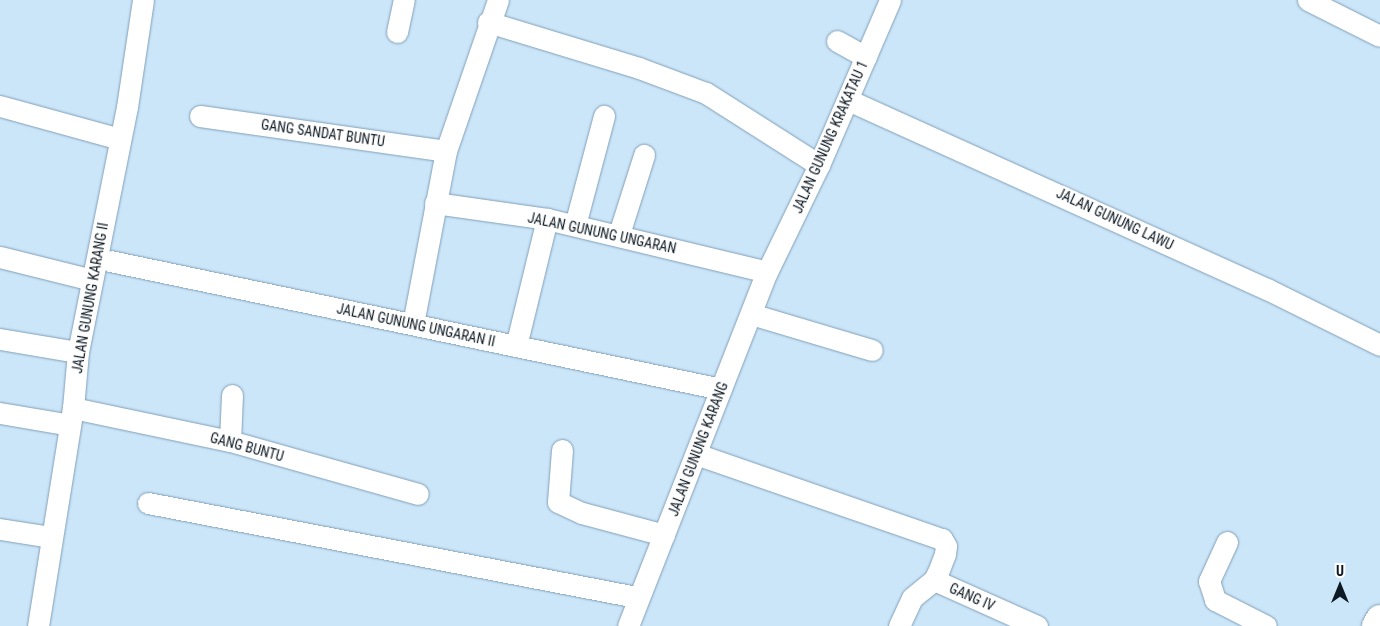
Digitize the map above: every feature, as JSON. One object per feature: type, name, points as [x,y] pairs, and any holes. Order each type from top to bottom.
[{"type":"highway","points":[[1376,626],[1380,619]]},
{"type":"street","name":"JALAN GUNUNG KARANG II","points":[[38,626],[72,417],[78,352],[120,139],[143,0]]},
{"type":"street","points":[[397,32],[404,0]]},
{"type":"street","points":[[413,324],[446,150],[488,22],[498,0]]},
{"type":"street","name":"JALAN GUNUNG KRAKATAU 1","points":[[767,272],[819,165],[890,0]]},
{"type":"street","points":[[1308,0],[1380,36]]},
{"type":"street","points":[[488,22],[639,68],[706,93],[819,165]]},
{"type":"street","points":[[837,41],[866,57]]},
{"type":"street","name":"JALAN GUNUNG LAWU","points":[[848,100],[1249,281],[1380,345]]},
{"type":"street","points":[[0,106],[120,139]]},
{"type":"street","name":"GANG SANDAT BUNTU","points":[[200,116],[446,150]]},
{"type":"street","points":[[575,225],[604,116]]},
{"type":"street","points":[[619,234],[644,155]]},
{"type":"street","name":"JALAN GUNUNG UNGARAN","points":[[435,203],[547,219],[619,234],[767,272]]},
{"type":"street","points":[[516,346],[547,219]]},
{"type":"street","points":[[0,257],[92,280]]},
{"type":"street","name":"JALAN GUNUNG UNGARAN II","points":[[110,261],[721,389]]},
{"type":"street","name":"JALAN GUNUNG KARANG","points":[[628,626],[767,272]]},
{"type":"street","points":[[751,314],[872,350]]},
{"type":"street","points":[[0,340],[78,352]]},
{"type":"street","points":[[230,441],[232,395]]},
{"type":"street","name":"GANG BUNTU","points":[[0,413],[72,417],[230,441],[418,494]]},
{"type":"street","points":[[562,450],[558,502],[582,513],[664,535]]},
{"type":"street","points":[[696,454],[942,538],[946,546],[945,554],[934,580],[912,598],[899,626]]},
{"type":"street","points":[[148,503],[638,597]]},
{"type":"street","points":[[0,529],[51,537]]},
{"type":"street","points":[[1227,542],[1210,581],[1215,600],[1266,626]]},
{"type":"street","name":"GANG IV","points":[[934,580],[1037,626]]}]
